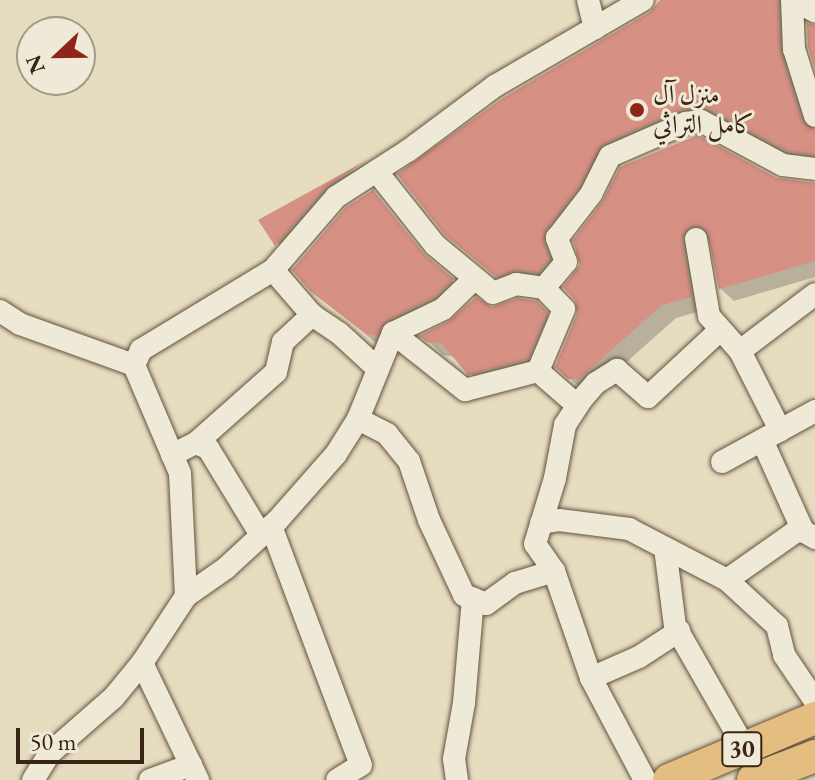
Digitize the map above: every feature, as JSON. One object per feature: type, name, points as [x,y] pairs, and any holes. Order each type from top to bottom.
[{"type":"highway","name":"30","points":[[669,780],[815,718]]},
{"type":"highway","name":"30","points":[[753,780],[815,756]]},
{"type":"street","points":[[588,0],[595,28]]},
{"type":"street","points":[[134,365],[141,350],[273,270],[336,197],[377,172],[495,86],[643,0]]},
{"type":"street","points":[[815,11],[793,0],[794,49],[815,116]]},
{"type":"street","points":[[544,288],[566,262],[557,238],[591,194],[610,156],[662,133],[686,123],[701,121],[783,165],[815,169]]},
{"type":"street","points":[[377,172],[435,245],[493,293],[516,284],[544,288],[564,309],[538,371]]},
{"type":"street","points":[[696,239],[709,316],[719,331],[740,351],[809,534],[788,536],[727,580]]},
{"type":"street","points":[[273,270],[312,315],[339,333],[378,369]]},
{"type":"street","points":[[33,780],[49,754],[114,697],[142,663],[186,596],[266,531],[336,454],[358,419],[393,333],[443,309],[474,279]]},
{"type":"street","points":[[740,351],[815,294]]},
{"type":"street","points":[[0,311],[20,324],[134,365],[180,473],[186,596]]},
{"type":"street","points":[[172,455],[196,443],[276,372],[283,342],[312,315]]},
{"type":"street","points":[[645,780],[591,678],[554,571],[535,544],[555,478],[565,425],[596,383],[617,370],[648,397],[719,331]]},
{"type":"street","points":[[393,333],[465,390],[538,371]]},
{"type":"street","points":[[538,371],[577,405]]},
{"type":"street","points":[[722,462],[815,411]]},
{"type":"street","points":[[358,419],[387,434],[409,461],[448,566],[464,595],[486,604],[515,583],[554,571]]},
{"type":"street","points":[[196,443],[208,448],[266,531],[361,765],[337,780]]},
{"type":"street","points":[[541,523],[559,520],[629,529],[727,580],[777,626],[784,655],[815,701]]},
{"type":"street","points":[[665,548],[675,626],[745,748]]},
{"type":"street","points":[[457,780],[454,759],[464,703],[473,598]]},
{"type":"street","points":[[591,678],[639,657],[679,631]]},
{"type":"street","points":[[142,663],[195,772],[150,780]]},
{"type":"building","points":[[660,0],[778,0],[781,53],[802,120],[815,130],[815,155],[787,151],[707,108],[680,110],[604,144],[579,187],[546,230],[544,242],[550,259],[538,273],[517,270],[496,277],[445,235],[397,174],[503,98],[650,12]]},
{"type":"building","points":[[807,23],[815,25],[815,69],[808,47]]},
{"type":"building","points":[[698,135],[777,178],[815,183],[815,261],[719,289],[707,231],[700,226],[688,228],[682,241],[692,297],[662,305],[579,379],[568,379],[555,367],[577,314],[575,300],[563,287],[580,265],[573,240],[602,202],[620,167]]},
{"type":"building","points":[[367,160],[326,188],[275,246],[258,220]]},
{"type":"building","points":[[373,190],[424,254],[454,279],[435,297],[386,321],[377,336],[366,334],[310,291],[292,270],[345,208]]},
{"type":"building","points":[[476,297],[492,307],[518,298],[537,301],[548,312],[528,359],[468,375],[442,344],[427,342],[419,336],[449,321]]},
{"type":"place","name":"منزل آل كامل التراثي","points":[[637,110]]}]
